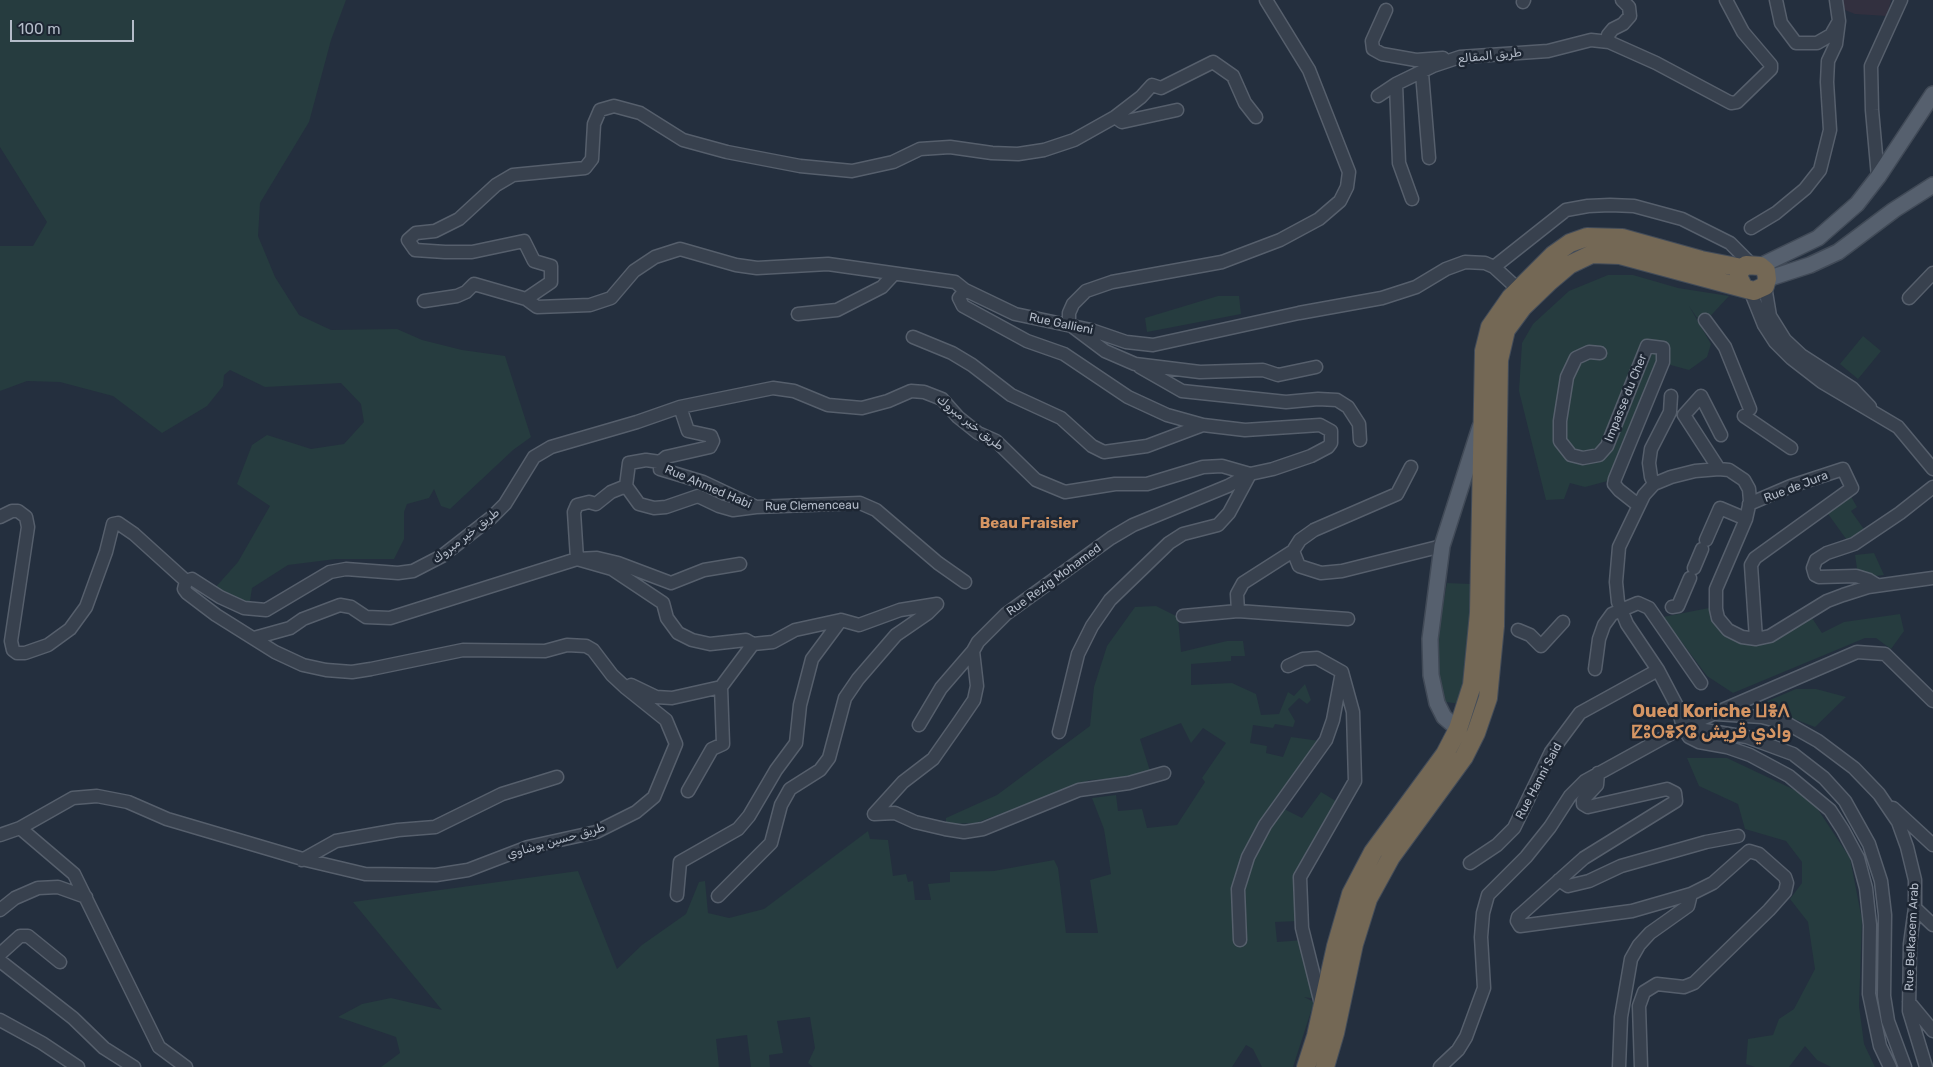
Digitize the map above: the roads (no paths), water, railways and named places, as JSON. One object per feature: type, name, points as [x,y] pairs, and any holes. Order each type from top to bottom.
[{"type":"highway","points":[[1306,1067],[1316,1036],[1344,918],[1358,878],[1373,852],[1433,773],[1458,729],[1472,685],[1478,648],[1484,351],[1487,335],[1498,314],[1518,289],[1565,246],[1578,239],[1596,236],[1622,238],[1754,277]]},
{"type":"highway","points":[[1325,1067],[1335,1033],[1354,944],[1368,900],[1391,857],[1464,756],[1476,733],[1488,698],[1495,626],[1499,360],[1506,330],[1523,307],[1556,276],[1578,260],[1592,254],[1620,255],[1754,277]]},
{"type":"main road","points":[[1754,277],[1818,238],[1857,204],[1878,177],[1933,94]]},
{"type":"main road","points":[[1754,277],[1810,265],[1838,252],[1894,210],[1933,185]]},
{"type":"main road","points":[[1458,729],[1444,717],[1437,703],[1432,675],[1430,639],[1442,546],[1483,419]]},
{"type":"street","points":[[1266,0],[1309,70],[1349,172],[1347,187],[1340,201],[1319,219],[1280,240],[1222,262],[1112,282],[1086,291],[1073,304],[1069,313],[1069,324],[1105,351],[1136,364],[1182,391],[1286,402],[1318,398],[1337,400],[1348,407],[1359,424],[1360,440]]},
{"type":"street","points":[[1622,0],[1629,7],[1630,16],[1608,35],[1609,42],[1656,62],[1726,101],[1737,102],[1771,68],[1771,65],[1743,32],[1726,0]]},
{"type":"street","points":[[1776,0],[1781,23],[1796,43],[1817,43],[1831,35],[1839,21]]},
{"type":"street","points":[[1752,228],[1776,213],[1806,189],[1820,170],[1830,130],[1827,82],[1828,61],[1836,44],[1839,21],[1836,0]]},
{"type":"street","points":[[1878,177],[1872,110],[1871,66],[1901,0]]},
{"type":"street","points":[[1386,10],[1372,40],[1373,49],[1382,54],[1416,60],[1460,57]]},
{"type":"street","name":"طريق المقالع","points":[[1378,96],[1396,84],[1433,66],[1460,57],[1548,51],[1591,40],[1609,42]]},
{"type":"street","points":[[424,301],[457,296],[466,292],[474,284],[526,299],[551,282],[551,266],[534,261],[524,241],[472,252],[445,252],[415,250],[408,240],[416,233],[435,231],[459,220],[496,185],[513,175],[585,168],[592,159],[594,124],[600,110],[614,106],[640,113],[683,140],[727,152],[800,166],[852,171],[893,162],[920,149],[950,146],[992,153],[1018,154],[1044,150],[1074,140],[1115,117],[1141,97],[1152,85],[1161,88],[1213,62],[1233,76],[1245,103],[1256,117]]},
{"type":"street","points":[[1422,72],[1429,158]]},
{"type":"street","points":[[1396,84],[1399,162],[1412,199]]},
{"type":"street","points":[[1115,117],[1122,122],[1177,110]]},
{"type":"street","points":[[1518,289],[1494,267],[1566,210],[1596,206],[1634,206],[1682,220],[1730,243],[1754,277],[1767,320],[1801,355],[1852,388],[1875,413],[1898,427],[1933,469]]},
{"type":"street","name":"Rue Gallieni","points":[[526,299],[537,307],[590,305],[611,298],[634,271],[655,258],[680,249],[736,265],[757,268],[828,264],[860,267],[894,274],[955,282],[965,290],[1015,314],[1069,324],[1126,342],[1153,345],[1299,313],[1382,298],[1416,287],[1446,269],[1465,262],[1485,263],[1494,267]]},
{"type":"street","points":[[798,314],[837,310],[882,287],[894,274]]},
{"type":"street","points":[[1909,298],[1931,279]]},
{"type":"street","points":[[965,290],[959,298],[961,304],[987,321],[1027,341],[1064,354],[1128,397],[1167,416],[1202,425],[1245,430],[1320,426],[1331,430],[1331,442],[1328,447],[1301,459],[1250,474],[1229,513],[1218,525],[1183,534],[1169,543],[1110,600],[1092,626],[1078,654],[1059,732]]},
{"type":"street","points":[[1706,320],[1725,347],[1747,412],[1791,448]]},
{"type":"street","points":[[913,337],[952,353],[972,365],[1011,394],[1060,418],[1092,446],[1104,452],[1147,446],[1202,425]]},
{"type":"street","name":"Impasse du Cher","points":[[1600,353],[1589,352],[1576,358],[1565,386],[1560,420],[1560,441],[1571,455],[1583,458],[1599,455],[1607,446],[1647,346],[1663,348],[1663,362],[1614,484],[1638,505]]},
{"type":"street","points":[[1136,364],[1200,372],[1263,370],[1278,375],[1316,368]]},
{"type":"street","name":"طريق خير مبروك","points":[[186,581],[192,579],[220,597],[244,608],[266,610],[330,572],[346,569],[398,573],[413,571],[442,556],[492,517],[505,504],[534,457],[550,446],[637,422],[680,407],[773,388],[794,391],[828,406],[862,408],[888,401],[911,391],[924,392],[942,399],[958,417],[978,433],[996,441],[1036,480],[1065,492],[1115,484],[1147,484],[1204,467],[1222,466],[1250,474]]},
{"type":"street","points":[[1654,484],[1650,477],[1651,449],[1670,412],[1671,396]]},
{"type":"street","points":[[1720,435],[1701,396],[1684,415],[1720,469]]},
{"type":"street","name":"Rue Ahmed Habi","points":[[680,407],[688,431],[711,436],[713,441],[710,447],[666,456],[660,466],[702,482],[756,507]]},
{"type":"street","points":[[577,559],[574,512],[577,506],[589,502],[596,504],[611,492],[626,486],[629,464],[646,460],[660,466]]},
{"type":"street","points":[[1238,611],[1238,594],[1243,582],[1293,551],[1300,540],[1314,530],[1397,494],[1411,468]]},
{"type":"street","name":"Rue de Jura","points":[[1749,504],[1791,486],[1843,468],[1852,488],[1755,558],[1751,565],[1756,639]]},
{"type":"street","points":[[1890,1067],[1880,1046],[1871,1014],[1868,994],[1870,925],[1866,888],[1858,858],[1830,810],[1808,789],[1774,768],[1738,751],[1693,740],[1683,727],[1678,708],[1658,670],[1627,624],[1621,609],[1616,582],[1619,547],[1638,505],[1654,484],[1695,471],[1720,469],[1730,470],[1744,480],[1750,489],[1746,519],[1716,589],[1718,618],[1728,630],[1742,637],[1756,639],[1770,636],[1827,601],[1877,585],[1933,578]]},
{"type":"street","name":"Rue Rezig Mohamed","points":[[919,725],[941,688],[973,651],[978,642],[1006,614],[1111,538],[1133,525],[1228,486],[1250,474]]},
{"type":"street","name":"Rue Clemenceau","points":[[626,486],[639,504],[654,508],[666,507],[698,496],[732,510],[756,507],[860,503],[876,510],[938,563],[965,582]]},
{"type":"street","points":[[1877,585],[1856,576],[1819,577],[1815,575],[1813,568],[1816,560],[1827,552],[1854,544],[1900,513],[1933,486]]},
{"type":"street","points":[[1672,607],[1678,606],[1720,508],[1746,519]]},
{"type":"street","points":[[0,517],[12,511],[23,513],[28,527],[11,640],[13,650],[17,653],[25,653],[48,645],[70,629],[86,607],[106,552],[113,524],[118,523],[134,534],[186,581]]},
{"type":"street","points":[[1293,551],[1299,566],[1321,573],[1342,571],[1442,546]]},
{"type":"street","points":[[254,638],[290,628],[303,619],[340,605],[351,607],[366,617],[390,618],[577,559],[597,558],[618,563],[671,583],[704,570],[740,564]]},
{"type":"street","points":[[577,559],[612,568],[663,603],[667,618],[678,633],[692,640],[710,644],[746,640],[753,644],[773,642],[795,630],[841,620],[859,625],[900,610],[937,604],[928,613],[896,636],[858,679],[844,698],[829,758],[820,770],[790,789],[780,806],[771,843],[718,896]]},
{"type":"street","name":"طريق حسين بوشاوي","points":[[0,835],[20,828],[73,798],[85,796],[110,797],[167,819],[302,860],[365,874],[436,875],[468,870],[528,847],[596,832],[636,812],[654,797],[676,744],[666,720],[615,678],[594,650],[576,644],[545,651],[463,650],[352,672],[303,665],[275,652],[186,593],[184,588],[186,581]]},
{"type":"street","points":[[1594,669],[1599,639],[1604,625],[1612,614],[1638,603],[1649,608],[1701,683]]},
{"type":"street","points":[[1183,616],[1238,611],[1348,619]]},
{"type":"street","points":[[677,895],[680,862],[738,829],[749,816],[776,770],[796,743],[800,705],[812,659],[841,620]]},
{"type":"street","points":[[1518,630],[1530,635],[1541,646],[1563,622]]},
{"type":"street","points":[[688,791],[712,749],[723,744],[721,687],[753,644]]},
{"type":"street","points":[[973,651],[977,686],[974,700],[933,759],[903,782],[878,809],[875,815],[895,813],[915,822],[964,832],[983,829],[1079,790],[1164,774]]},
{"type":"street","points":[[1440,1067],[1458,1050],[1466,1036],[1484,988],[1480,937],[1483,913],[1488,895],[1526,856],[1550,827],[1570,796],[1598,773],[1683,727],[1857,652],[1885,654],[1933,701]]},
{"type":"street","points":[[1288,666],[1303,659],[1317,658],[1342,672],[1353,712],[1355,781],[1300,877],[1302,928],[1322,1009]]},
{"type":"street","name":"Rue Hanni Said","points":[[1470,863],[1497,845],[1514,828],[1551,752],[1580,713],[1658,670]]},
{"type":"street","points":[[1240,940],[1238,889],[1248,856],[1265,825],[1326,740],[1333,720],[1342,672]]},
{"type":"street","points":[[615,678],[656,697],[672,698],[721,687]]},
{"type":"street","name":"Rue Belkacem Arab","points":[[1713,713],[1762,717],[1788,724],[1818,741],[1854,768],[1879,794],[1898,822],[1907,847],[1915,880],[1915,908],[1910,944],[1909,1002],[1915,1034],[1926,1067]]},
{"type":"street","points":[[1683,727],[1748,737],[1793,754],[1824,778],[1845,801],[1869,844],[1881,881],[1885,915],[1884,996],[1888,1021],[1905,1067]]},
{"type":"street","points":[[776,770],[790,789]]},
{"type":"street","points":[[1598,773],[1597,785],[1583,800],[1583,804],[1588,807],[1667,789],[1674,792],[1676,801],[1584,858],[1518,917],[1517,921],[1520,926],[1632,911],[1691,894],[1712,883],[1744,853],[1752,851],[1759,854],[1785,877],[1787,883],[1785,892],[1769,910],[1694,983],[1684,987],[1657,984],[1644,992],[1639,1006],[1641,1067]]},
{"type":"street","points":[[302,860],[336,841],[398,830],[435,827],[502,794],[557,777]]},
{"type":"street","points":[[1879,794],[1933,845]]},
{"type":"street","points":[[20,828],[74,874],[160,1047],[186,1067]]},
{"type":"street","points":[[1559,880],[1568,886],[1589,881],[1621,866],[1706,842],[1738,836]]},
{"type":"street","points":[[0,910],[16,898],[38,888],[58,887],[86,897]]},
{"type":"street","points":[[1619,1067],[1621,1017],[1631,959],[1639,945],[1650,933],[1688,906],[1691,894]]},
{"type":"street","points":[[1915,908],[1933,924]]},
{"type":"street","points":[[0,954],[20,936],[28,936],[60,962]]},
{"type":"street","points":[[0,961],[74,1018],[104,1048],[134,1067]]},
{"type":"street","points":[[1909,1002],[1933,1031]]},
{"type":"street","points":[[0,1020],[42,1043],[70,1065]]},
{"type":"district","name":"Beau Fraisier","points":[[1029,524]]},
{"type":"district","name":"Oued Koriche ⵡⴻⴷ ⵇⵓⵔⴻⵢⵛ وادي قريش","points":[[1711,722]]}]
